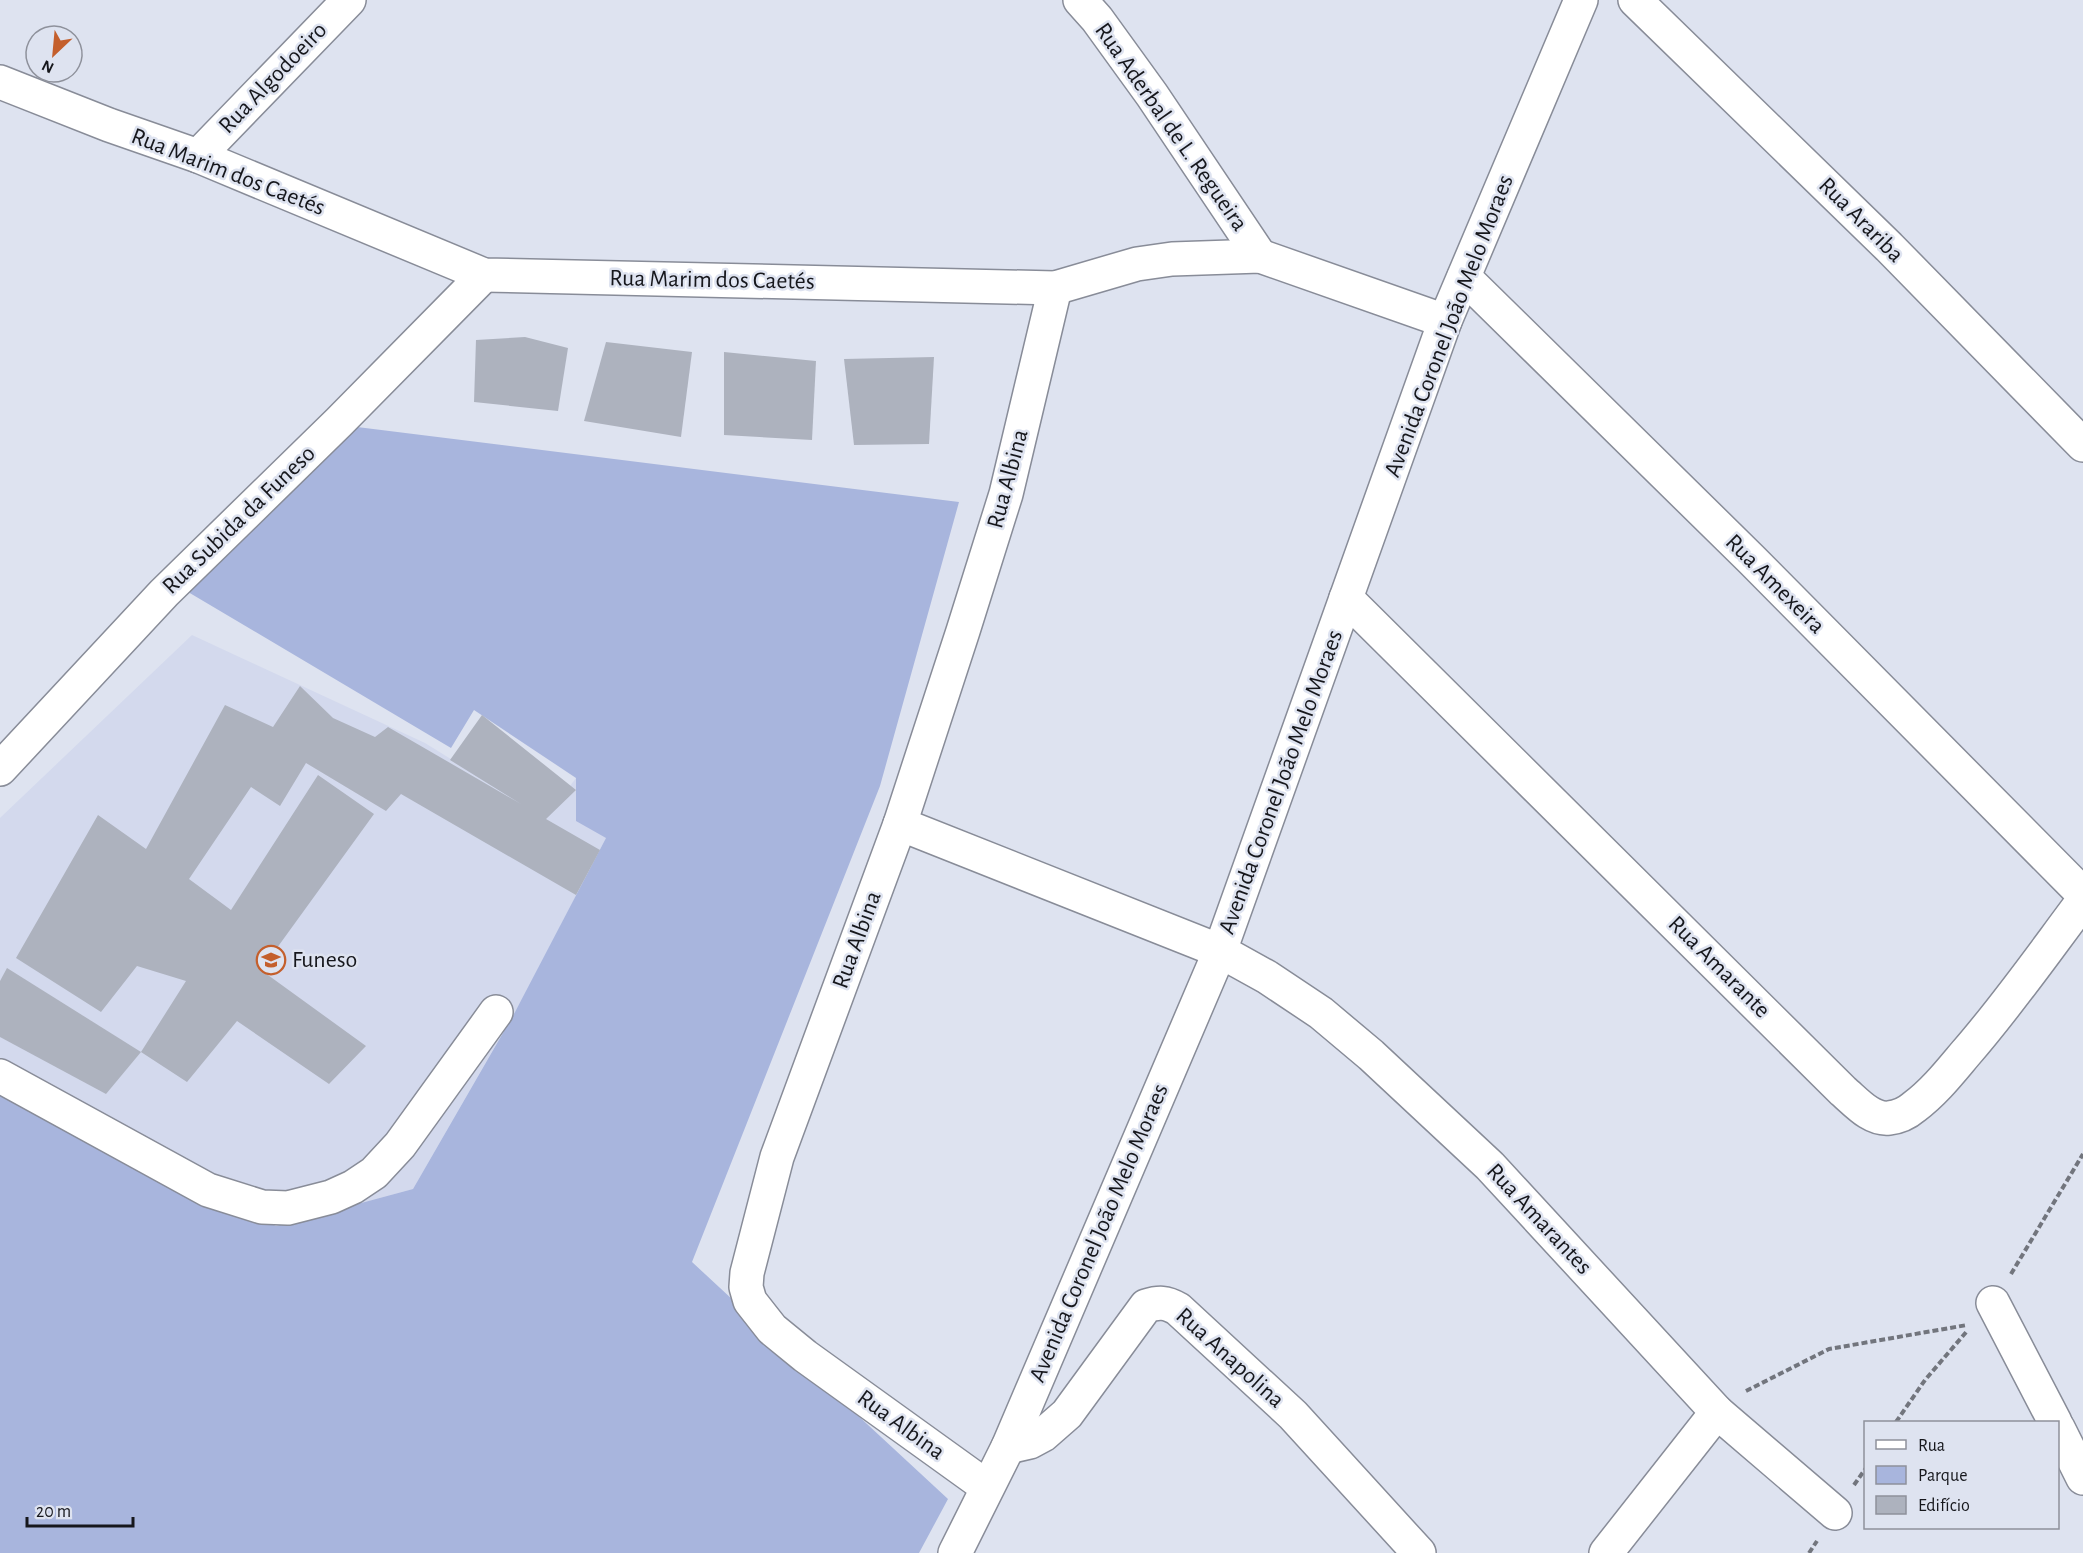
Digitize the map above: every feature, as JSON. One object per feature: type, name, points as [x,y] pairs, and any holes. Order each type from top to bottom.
[{"type":"street","name":"Rua Algodoeiro","points":[[198,156],[349,0]]},
{"type":"street","name":"Rua Aderbal de L. Regueira","points":[[1080,0],[1097,19],[1152,94],[1260,256]]},
{"type":"street","name":"Avenida Coronel João Melo Moraes","points":[[955,1553],[1008,1447],[1220,951],[1445,321],[1581,0]]},
{"type":"street","name":"Rua Arariba","points":[[1635,0],[1889,247],[2083,445]]},
{"type":"street","name":"Rua Marim dos Caetés","points":[[0,82],[109,125],[198,156],[484,275],[1055,288],[1137,264],[1172,259],[1260,256],[1445,321]]},
{"type":"street","name":"Rua Subida da Funeso","points":[[0,769],[164,593],[339,422],[484,275]]},
{"type":"street","name":"Rua Amexeira","points":[[1464,277],[1752,560],[2083,894]]},
{"type":"street","name":"Rua Albina","points":[[987,1487],[780,1336],[762,1318],[750,1301],[746,1287],[750,1256],[777,1157],[900,824],[1006,494],[1055,288]]},
{"type":"street","name":"Rua Amarante","points":[[1346,598],[1844,1091],[1861,1107],[1876,1116],[1887,1119],[1902,1116],[1937,1086],[1988,1028],[2083,901]]},
{"type":"street","name":"Rua Amarantes","points":[[900,824],[1220,951],[1267,977],[1321,1013],[1371,1055],[1490,1166],[1717,1412],[1835,1513]]},
{"type":"street","points":[[0,1076],[208,1190],[262,1207],[288,1208],[332,1197],[374,1173],[400,1145],[496,1012]]},
{"type":"street","name":"Rua Anapolina","points":[[1008,1447],[1030,1442],[1067,1414],[1146,1306],[1166,1302],[1179,1309],[1293,1415],[1419,1553]]},
{"type":"street","points":[[1983,1313],[2054,1421]]},
{"type":"street","points":[[1606,1553],[1717,1412]]},
{"type":"street","points":[[2059,1430],[2083,1478]]},
{"type":"path","points":[[1717,1412],[1726,1401],[1829,1349],[1983,1313]]},
{"type":"shaded area","name":"Funeso","points":[[192,635],[425,743],[546,818],[576,778],[606,838],[524,996],[413,1189],[276,1226],[0,1091],[0,818]]},
{"type":"green space","points":[[341,425],[959,502],[880,786],[692,1262],[948,1499],[919,1553],[0,1553],[0,1082],[276,1226],[413,1189],[515,1012],[606,838],[576,821],[576,778],[474,710],[451,748],[183,589]]},
{"type":"building","points":[[525,337],[568,348],[558,411],[474,402],[476,340]]},
{"type":"building","points":[[606,342],[692,352],[681,437],[584,421]]},
{"type":"building","points":[[724,352],[816,361],[812,440],[724,435]]},
{"type":"building","points":[[934,357],[929,444],[854,445],[844,359]]},
{"type":"building","points":[[300,686],[333,718],[375,737],[388,727],[521,804],[450,760],[482,715],[576,790],[546,819],[600,850],[576,895],[401,794],[386,811],[306,763],[280,806],[251,787],[189,879],[231,910],[318,775],[374,814],[261,970],[366,1046],[329,1084],[237,1021],[187,1082],[141,1052],[186,981],[137,966],[101,1012],[16,958],[98,815],[146,849],[225,705],[273,727]]},
{"type":"building","points":[[7,968],[141,1052],[106,1094],[0,1037],[0,981]]},
{"type":"place","name":"Funeso","points":[[271,960]]}]
